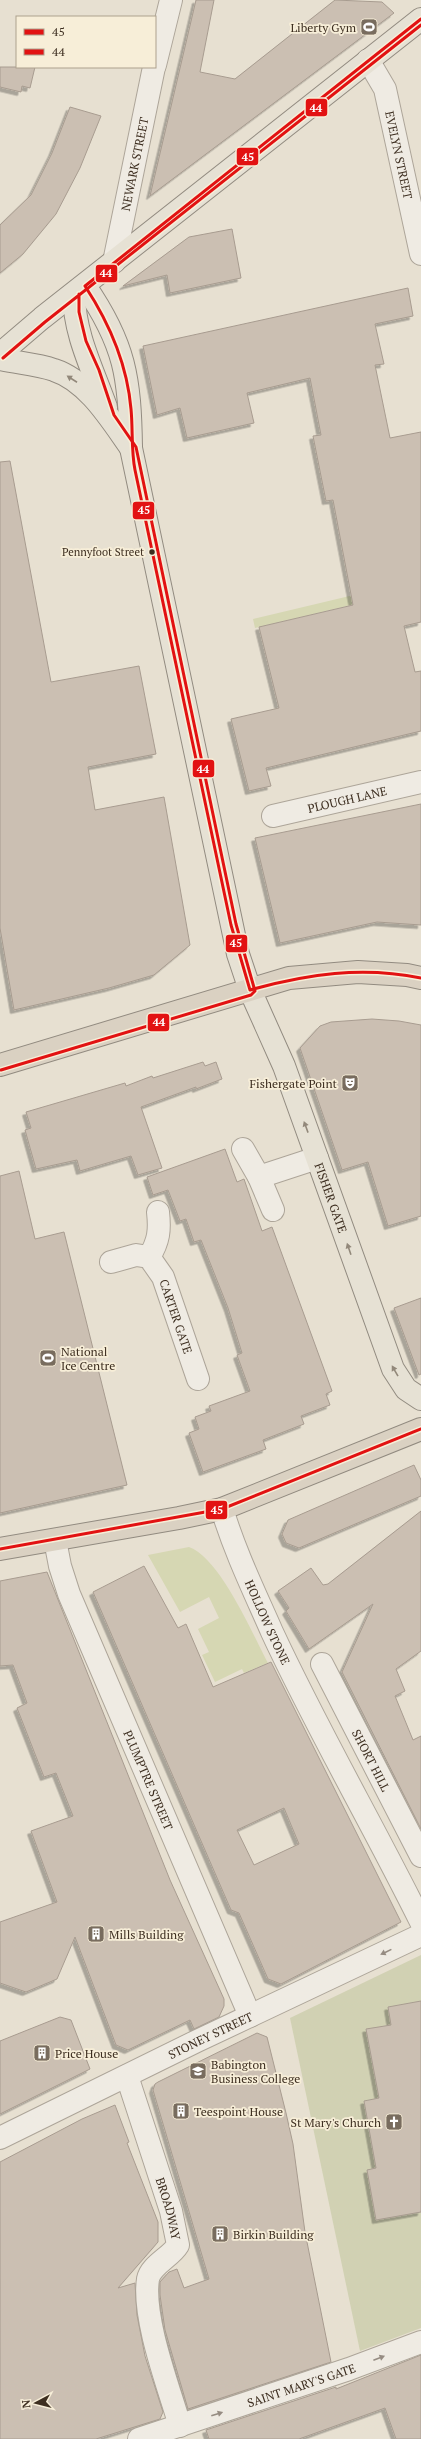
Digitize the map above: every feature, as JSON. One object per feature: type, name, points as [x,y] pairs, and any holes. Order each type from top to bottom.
[{"type":"highway","points":[[0,1065],[289,978],[336,972],[393,974],[421,978]]},
{"type":"highway","points":[[0,1549],[222,1509],[421,1429]]},
{"type":"main road","points":[[0,354],[368,60],[421,20]]},
{"type":"main road","points":[[79,290],[74,313],[81,343],[94,372],[109,417]]},
{"type":"main road","points":[[79,290],[115,335],[123,360],[130,401],[131,448],[174,648],[230,925],[250,990]]},
{"type":"main road","points":[[0,360],[54,369],[79,383],[109,417],[131,448]]},
{"type":"main road","name":"FISHER GATE","points":[[250,990],[284,1066],[393,1369],[406,1389],[421,1399]]},
{"type":"street","name":"NEWARK STREET","points":[[156,62],[171,0]]},
{"type":"street","name":"EVELYN STREET","points":[[368,60],[385,89],[421,254]]},
{"type":"street","name":"NEWARK STREET","points":[[114,262],[155,68]]},
{"type":"street","name":"PLOUGH LANE","points":[[273,816],[421,782]]},
{"type":"street","points":[[243,1149],[259,1177],[274,1210]]},
{"type":"street","points":[[259,1177],[317,1158]]},
{"type":"street","points":[[111,1262],[136,1255],[148,1257],[157,1244],[160,1229],[158,1212]]},
{"type":"street","name":"CARTER GATE","points":[[148,1257],[163,1277],[198,1379]]},
{"type":"street","name":"HOLLOW STONE","points":[[222,1509],[240,1562],[304,1701],[388,1856],[421,1922]]},
{"type":"street","name":"PLUMPTRE STREET","points":[[55,1540],[60,1566],[69,1594],[250,2016]]},
{"type":"street","name":"SHORT HILL","points":[[322,1664],[421,1856]]},
{"type":"street","name":"STONEY STREET","points":[[0,2138],[250,2016],[421,1935]]},
{"type":"street","name":"BROADWAY","points":[[127,2076],[175,2230],[178,2245],[172,2254],[157,2266],[148,2278],[151,2325],[180,2426]]},
{"type":"street","name":"SAINT MARY'S GATE","points":[[139,2439],[349,2369],[421,2342]]},
{"type":"green space","points":[[358,594],[360,603],[255,628],[253,619]]},
{"type":"green space","points":[[189,1547],[201,1554],[223,1581],[244,1616],[268,1663],[244,1673],[242,1669],[215,1682],[202,1655],[209,1652],[198,1629],[219,1618],[209,1597],[180,1612],[148,1555]]},
{"type":"green space","points":[[421,1955],[421,2328],[360,2351],[290,2018]]},
{"type":"building","points":[[196,0],[214,0],[200,72],[235,79],[335,0],[382,2],[394,13],[150,196]]},
{"type":"building","points":[[0,67],[35,68],[30,88],[22,86],[21,92],[0,87]]},
{"type":"building","points":[[70,107],[101,116],[80,168],[56,214],[23,254],[0,273],[0,225],[31,195],[52,153]]},
{"type":"building","points":[[232,229],[241,278],[170,293],[167,275],[123,286],[189,237]]},
{"type":"building","points":[[408,288],[413,316],[375,324],[384,364],[375,365],[390,438],[421,432],[421,622],[404,626],[415,672],[421,671],[421,731],[266,768],[271,786],[249,791],[231,719],[279,708],[259,627],[353,605],[333,500],[326,501],[313,436],[321,435],[310,378],[247,393],[254,423],[187,438],[180,408],[157,415],[143,346]]},
{"type":"building","points":[[10,461],[51,682],[139,666],[156,754],[88,767],[95,810],[164,797],[190,945],[154,975],[109,988],[14,1010],[0,928],[0,462]]},
{"type":"building","points":[[421,804],[421,925],[377,922],[280,943],[255,838]]},
{"type":"building","points":[[372,1019],[399,1021],[421,1025],[421,1216],[388,1226],[368,1162],[342,1170],[300,1048],[320,1026],[331,1022]]},
{"type":"building","points":[[203,1062],[205,1066],[216,1062],[222,1079],[141,1107],[162,1168],[138,1175],[131,1156],[80,1171],[77,1160],[36,1169],[25,1130],[31,1128],[26,1112],[125,1083],[126,1086],[152,1076],[153,1078]]},
{"type":"building","points":[[225,1149],[237,1182],[244,1179],[262,1231],[272,1227],[332,1391],[326,1394],[330,1405],[301,1416],[304,1424],[263,1440],[266,1449],[203,1472],[189,1433],[199,1429],[195,1417],[211,1411],[209,1406],[250,1391],[237,1355],[242,1353],[228,1308],[201,1240],[194,1242],[186,1219],[180,1221],[168,1190],[153,1195],[147,1177]]},
{"type":"building","name":"National Ice Centre","points":[[19,1171],[35,1239],[64,1232],[127,1485],[0,1513],[0,1176]]},
{"type":"building","points":[[421,1298],[421,1374],[419,1375],[394,1308]]},
{"type":"building","points":[[414,1465],[421,1480],[421,1496],[299,1548],[286,1543],[282,1534],[288,1520]]},
{"type":"building","points":[[421,1511],[421,1651],[396,1669],[405,1691],[395,1696],[413,1740],[421,1736],[421,1829],[342,1672],[373,1604],[309,1649],[286,1611],[289,1608],[278,1591],[311,1568],[323,1585],[328,1584]]},
{"type":"building","points":[[144,1566],[178,1628],[186,1624],[213,1687],[271,1662],[401,1922],[281,1984],[268,1979],[239,1913],[231,1910],[93,1592]],"holes":[[[284,1808],[299,1844],[254,1865],[237,1830]]]},
{"type":"building","points":[[47,1572],[170,1880],[224,1999],[224,2006],[219,2017],[194,2029],[190,2020],[128,2050],[116,2045],[75,1937],[57,1979],[26,1992],[0,1983],[0,1922],[57,1902],[31,1831],[73,1816],[56,1773],[44,1777],[17,1708],[27,1703],[13,1665],[0,1666],[0,1581]]},
{"type":"building","name":"St Mary's Church","points":[[421,2001],[421,2212],[376,2220],[367,2170],[376,2168],[364,2101],[379,2098],[366,2029],[391,2025],[388,2007]]},
{"type":"building","name":"Price House","points":[[60,2017],[71,2020],[90,2069],[0,2114],[0,2041]]},
{"type":"building","points":[[257,2033],[267,2037],[293,2144],[305,2232],[331,2362],[188,2409],[165,2330],[160,2295],[160,2282],[169,2272],[177,2269],[184,2288],[209,2279],[153,2090],[155,2084],[158,2082]]},
{"type":"building","points":[[115,2105],[129,2142],[127,2143],[158,2222],[158,2242],[118,2288],[135,2283],[137,2315],[145,2356],[163,2412],[160,2419],[96,2439],[0,2439],[0,2162],[82,2119]]},
{"type":"building","points":[[421,2355],[421,2439],[396,2439],[385,2408],[299,2439],[209,2439],[206,2430],[336,2387],[336,2389]]},
{"type":"transit line","name":"45","points":[[421,19],[85,286],[94,300],[116,344],[126,376],[131,409],[135,470],[231,925],[250,990],[271,984],[314,976],[356,972],[399,974],[421,978]]},
{"type":"transit line","name":"44","points":[[3,358],[45,322],[421,25]]},
{"type":"transit line","name":"44","points":[[1,1070],[251,995],[255,991],[236,924],[136,447],[114,415],[99,370],[86,341],[79,312],[79,294]]},
{"type":"transit line","name":"45","points":[[0,1549],[222,1509],[421,1429]]},
{"type":"place","name":"Liberty Gym","points":[[369,27]]},
{"type":"place","name":"Pennyfoot Street","points":[[152,552]]},
{"type":"place","name":"Fishergate Point","points":[[350,1083]]},
{"type":"place","name":"National Ice Centre","points":[[48,1358]]},
{"type":"place","name":"Mills Building","points":[[96,1934]]},
{"type":"place","name":"Price House","points":[[42,2053]]},
{"type":"place","name":"Babington Business College","points":[[198,2071]]},
{"type":"place","name":"Teespoint House","points":[[181,2111]]},
{"type":"place","name":"St Mary's Church","points":[[394,2122]]},
{"type":"place","name":"Birkin Building","points":[[220,2234]]}]
